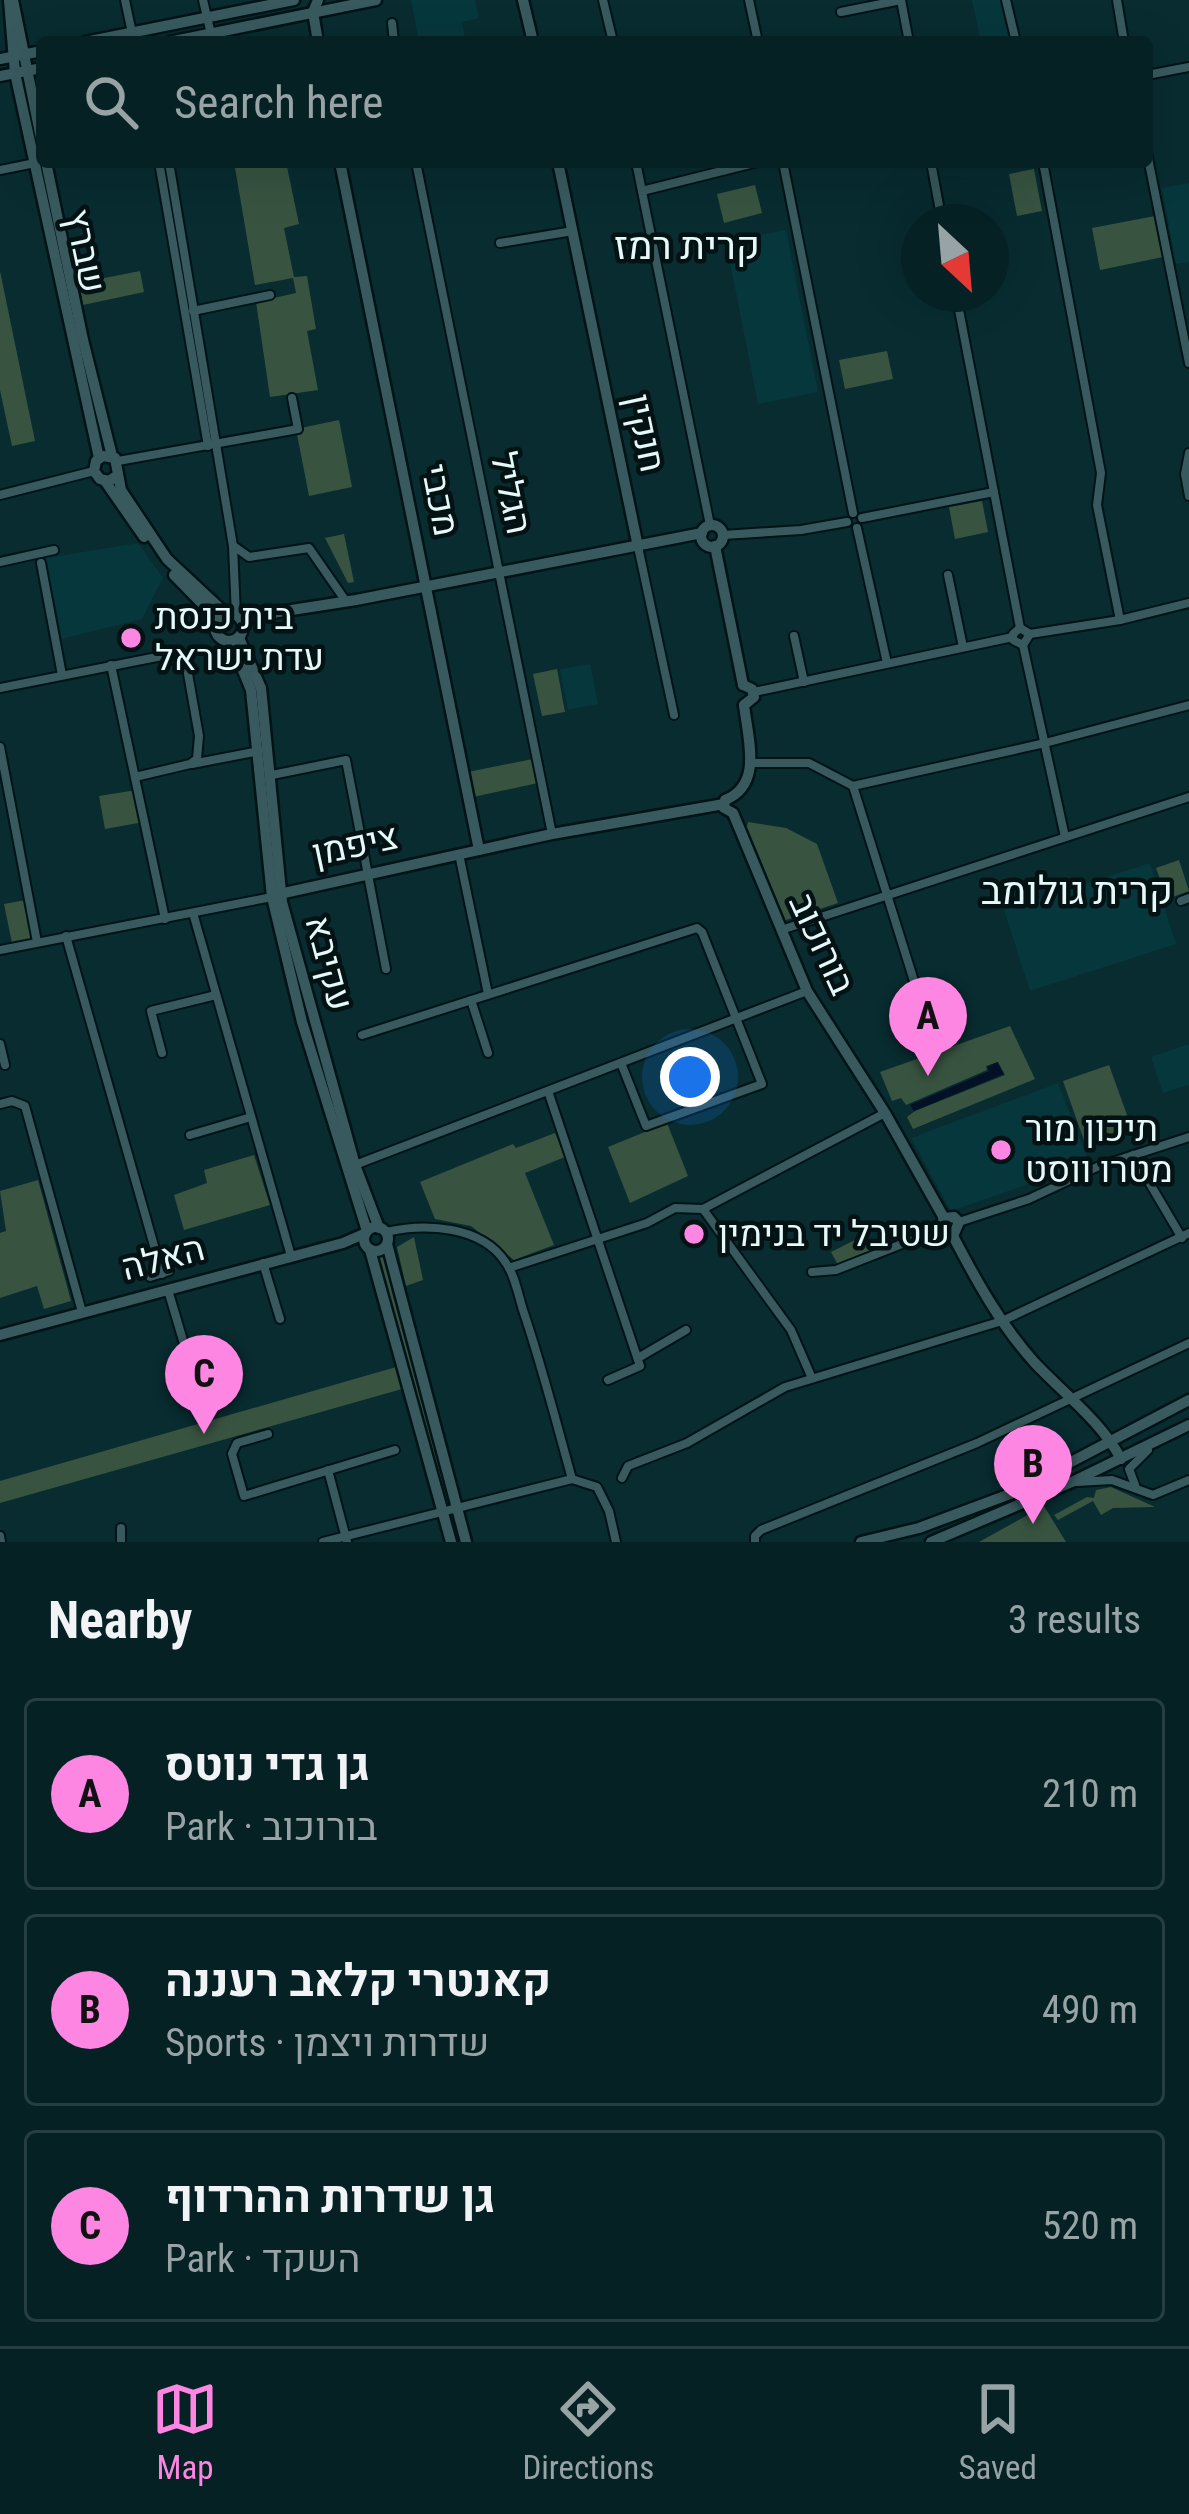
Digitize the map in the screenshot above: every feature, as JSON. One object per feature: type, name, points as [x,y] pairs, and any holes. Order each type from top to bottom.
[{"type":"street","name":"שברץ","points":[[11,0],[12,57],[36,123]]},
{"type":"street","points":[[125,0],[132,33]]},
{"type":"street","points":[[203,0],[211,34]]},
{"type":"street","points":[[117,36],[294,0]]},
{"type":"street","points":[[201,36],[316,6],[376,0]]},
{"type":"street","points":[[523,0],[532,36]]},
{"type":"street","points":[[603,0],[612,36]]},
{"type":"street","points":[[749,0],[757,36]]},
{"type":"street","points":[[842,12],[901,0],[908,36]]},
{"type":"street","points":[[1006,0],[1015,36]]},
{"type":"street","points":[[1117,0],[1123,36]]},
{"type":"street","points":[[316,6],[318,36]]},
{"type":"street","points":[[392,23],[393,36]]},
{"type":"street","points":[[1153,74],[1189,67]]},
{"type":"street","points":[[0,76],[36,69]]},
{"type":"street","name":"שברץ","points":[[21,72],[19,88],[36,149]]},
{"type":"street","points":[[0,76],[19,88]]},
{"type":"street","points":[[0,170],[36,164]]},
{"type":"street","name":"שברץ","points":[[41,168],[121,490],[167,559],[230,617]]},
{"type":"street","points":[[94,471],[164,562],[230,617],[244,628],[235,640],[218,635],[230,617],[233,546],[160,168]]},
{"type":"street","points":[[170,168],[212,445]]},
{"type":"street","name":"מכבי","points":[[341,168],[478,850]]},
{"type":"street","name":"הגליל","points":[[417,168],[552,834]]},
{"type":"street","name":"חנקין","points":[[559,168],[674,715]]},
{"type":"street","points":[[637,168],[706,529],[704,543],[801,530],[994,492]]},
{"type":"street","points":[[642,191],[734,168]]},
{"type":"street","points":[[784,168],[887,664]]},
{"type":"street","points":[[932,168],[939,204]]},
{"type":"street","points":[[1043,168],[1101,473],[1097,505],[1120,620]]},
{"type":"street","points":[[1150,168],[1189,363]]},
{"type":"street","points":[[500,243],[573,231]]},
{"type":"street","points":[[194,311],[270,295]]},
{"type":"street","points":[[959,312],[1065,838]]},
{"type":"street","points":[[0,495],[112,462],[298,429],[292,398]]},
{"type":"street","points":[[1189,454],[1185,475],[1189,496]]},
{"type":"street","points":[[105,481],[112,462]]},
{"type":"street","points":[[230,617],[427,586],[706,529]]},
{"type":"street","points":[[719,541],[749,689]]},
{"type":"street","points":[[233,546],[249,556],[309,548],[345,600]]},
{"type":"street","points":[[0,562],[54,550]]},
{"type":"street","points":[[41,563],[62,675]]},
{"type":"street","points":[[948,575],[963,647]]},
{"type":"street","points":[[731,805],[749,779],[752,763],[744,706],[734,695],[1025,632],[1120,620],[1189,603]]},
{"type":"street","points":[[794,636],[804,682]]},
{"type":"street","points":[[1012,637],[1023,646]]},
{"type":"street","name":"עקיבא","points":[[235,640],[251,690],[276,894],[302,1022],[379,1235]]},
{"type":"street","name":"עקיבא","points":[[235,640],[261,688],[272,775],[276,894],[466,1542]]},
{"type":"street","points":[[0,688],[167,655],[187,668],[199,736],[197,759],[190,764]]},
{"type":"street","points":[[111,665],[165,919]]},
{"type":"street","points":[[752,763],[809,763],[853,785],[1045,743],[1189,705]]},
{"type":"street","points":[[0,747],[37,942]]},
{"type":"street","points":[[135,777],[260,751]]},
{"type":"street","points":[[272,775],[346,760],[386,969]]},
{"type":"street","points":[[853,785],[924,1013]]},
{"type":"street","points":[[780,931],[1189,797]]},
{"type":"street","name":"ציפמן","points":[[0,950],[193,914],[552,834],[731,805]]},
{"type":"street","name":"בורוכוב","points":[[731,805],[807,992],[885,1113],[942,1223]]},
{"type":"street","points":[[459,854],[488,994]]},
{"type":"street","points":[[193,914],[291,1256]]},
{"type":"street","points":[[362,1035],[697,928],[703,932],[762,1084],[646,1126],[621,1063]]},
{"type":"street","points":[[66,936],[166,1273],[150,1277]]},
{"type":"street","points":[[355,1165],[807,992]]},
{"type":"street","points":[[162,1053],[151,1012],[216,995]]},
{"type":"street","points":[[471,1000],[488,1052]]},
{"type":"street","points":[[0,1044],[5,1065]]},
{"type":"street","points":[[548,1091],[640,1366],[608,1380]]},
{"type":"street","points":[[0,1104],[12,1101],[25,1106],[82,1312]]},
{"type":"street","points":[[509,1268],[647,1223],[675,1208],[703,1209],[885,1113]]},
{"type":"street","points":[[190,1135],[251,1117]]},
{"type":"street","points":[[959,1222],[1029,1199],[1096,1167],[1189,1137]]},
{"type":"street","points":[[622,1478],[628,1466],[687,1443],[811,1376],[1002,1321],[1185,1236],[1133,1155]]},
{"type":"street","points":[[703,1209],[791,1330],[811,1376]]},
{"type":"street","points":[[812,1272],[836,1270],[954,1216],[959,1229],[952,1236]]},
{"type":"street","points":[[942,1223],[1002,1321],[1107,1443],[1116,1461]]},
{"type":"street","points":[[369,1249],[379,1235],[420,1228],[469,1235],[494,1250],[509,1268],[572,1479]]},
{"type":"street","points":[[369,1249],[382,1250],[379,1235]]},
{"type":"street","name":"האלה","points":[[0,1335],[379,1235]]},
{"type":"street","name":"האלה","points":[[343,1244],[369,1249]]},
{"type":"street","points":[[369,1249],[452,1542]]},
{"type":"street","points":[[263,1262],[280,1319]]},
{"type":"street","points":[[167,1288],[201,1401]]},
{"type":"street","points":[[638,1358],[686,1330]]},
{"type":"street","points":[[755,1542],[761,1530],[1074,1403],[1189,1343]]},
{"type":"street","points":[[861,1542],[919,1528],[1010,1494],[1189,1400]]},
{"type":"street","points":[[1074,1403],[1107,1443]]},
{"type":"street","points":[[931,1542],[1189,1425]]},
{"type":"street","points":[[1076,1460],[1094,1438],[1090,1426]]},
{"type":"street","points":[[268,1434],[237,1443],[232,1454],[244,1496],[395,1450]]},
{"type":"street","points":[[1140,1491],[1129,1476],[1131,1464],[1171,1434]]},
{"type":"street","points":[[328,1470],[346,1539]]},
{"type":"street","points":[[323,1542],[572,1479],[597,1487],[609,1510],[616,1542]]},
{"type":"street","points":[[1072,1482],[1112,1480],[1159,1494],[1189,1480]]},
{"type":"street","points":[[121,1528],[121,1542]]},
{"type":"shaded area","points":[[411,0],[475,0],[479,18],[462,22],[465,36],[418,36]]},
{"type":"shaded area","points":[[972,0],[1003,0],[1011,36],[980,36]]},
{"type":"shaded area","points":[[1189,183],[1189,262],[1176,264],[1162,188]]},
{"type":"shaded area","points":[[786,230],[818,392],[758,404],[726,242]]},
{"type":"shaded area","points":[[138,543],[163,578],[142,619],[62,639],[46,558]]},
{"type":"shaded area","points":[[590,664],[598,704],[568,710],[560,669]]},
{"type":"shaded area","points":[[1150,863],[1176,944],[1030,991],[1004,910]]},
{"type":"shaded area","points":[[1189,1044],[1189,1085],[1163,1093],[1151,1057]]},
{"type":"shaded area","points":[[997,1062],[1004,1074],[914,1111],[910,1105],[989,1071],[987,1067]]},
{"type":"shaded area","name":"תיכון מור מטרו ווסט","points":[[1058,1083],[1089,1163],[951,1211],[911,1138]]},
{"type":"green space","points":[[235,168],[287,168],[299,224],[284,228],[294,277],[307,276],[316,329],[307,331],[318,390],[270,397],[256,302],[296,293],[293,278],[255,285]]},
{"type":"green space","points":[[1034,169],[1042,211],[1017,216],[1009,174]]},
{"type":"green space","points":[[755,185],[762,213],[724,223],[717,194]]},
{"type":"green space","points":[[1155,216],[1163,257],[1100,270],[1092,228]]},
{"type":"green space","points":[[0,271],[35,441],[12,446],[0,390]]},
{"type":"green space","points":[[140,271],[144,292],[83,305],[79,283]]},
{"type":"green space","points":[[887,351],[893,379],[845,389],[839,360]]},
{"type":"green space","points":[[339,420],[352,487],[309,496],[296,429]]},
{"type":"green space","points":[[982,501],[988,532],[955,539],[949,507]]},
{"type":"green space","points":[[344,534],[354,582],[348,583],[325,538]]},
{"type":"green space","points":[[557,669],[565,712],[542,716],[533,674]]},
{"type":"green space","points":[[533,759],[538,783],[473,797],[468,772]]},
{"type":"green space","points":[[137,790],[144,822],[105,829],[99,796]]},
{"type":"green space","points":[[748,822],[786,828],[817,844],[838,903],[783,921],[746,831]]},
{"type":"green space","points":[[1179,860],[1189,891],[1167,899],[1156,868]]},
{"type":"green space","points":[[26,900],[34,939],[12,943],[4,904]]},
{"type":"green space","points":[[1010,1026],[1035,1079],[913,1129],[907,1117],[915,1111],[1005,1075],[998,1062],[906,1105],[901,1098],[892,1101],[880,1072]]},
{"type":"green space","points":[[1109,1065],[1131,1126],[1085,1143],[1063,1081]]},
{"type":"green space","points":[[667,1123],[688,1176],[630,1203],[608,1147]]},
{"type":"green space","points":[[555,1133],[565,1157],[525,1173],[554,1245],[514,1260],[471,1226],[435,1219],[420,1182],[513,1144],[516,1148]]},
{"type":"green space","points":[[254,1155],[270,1205],[184,1230],[174,1195],[207,1183],[204,1170]]},
{"type":"green space","points":[[38,1180],[71,1301],[44,1309],[37,1286],[0,1298],[0,1233],[6,1231],[0,1191]]},
{"type":"green space","points":[[865,1235],[873,1251],[838,1265],[831,1252]]},
{"type":"green space","points":[[414,1237],[423,1280],[406,1286],[397,1247]]},
{"type":"green space","points":[[386,1255],[454,1503],[445,1506],[376,1258]]},
{"type":"green space","points":[[403,1365],[409,1387],[0,1503],[0,1481]]},
{"type":"green space","points":[[1111,1487],[1155,1507],[1113,1508],[1101,1515],[1093,1501],[1058,1520],[1054,1515],[1087,1497],[1094,1498],[1096,1490]]},
{"type":"green space","points":[[1044,1506],[1066,1542],[979,1542]]},
{"type":"place","name":"בית כנסת עדת ישראל","points":[[131,638]]},
{"type":"place","name":"גן גדי נוטס","points":[[928,1076]]},
{"type":"place","name":"תיכון מור מטרו ווסט","points":[[1001,1150]]},
{"type":"place","name":"שטיבל יד בנימין","points":[[694,1234]]},
{"type":"place","name":"גן שדרות ההרדוף","points":[[204,1434]]},
{"type":"place","name":"קאנטרי קלאב רעננה","points":[[1033,1524]]},
{"type":"district","name":"קרית רמז","points":[[687,246]]},
{"type":"district","name":"קרית גולומב","points":[[1077,891]]}]
